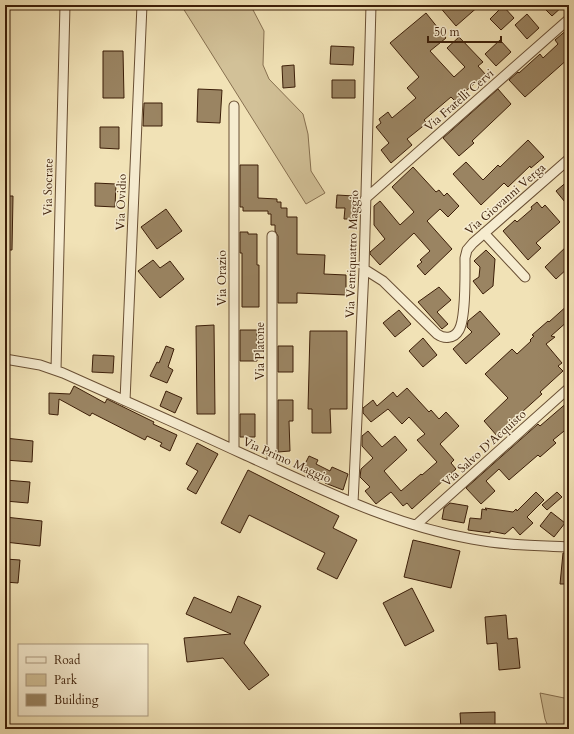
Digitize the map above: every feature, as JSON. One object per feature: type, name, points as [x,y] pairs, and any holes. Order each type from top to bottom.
[{"type":"street","name":"Via Socrate","points":[[56,370],[65,5]]},
{"type":"street","name":"Via Ovidio","points":[[125,401],[142,5]]},
{"type":"street","name":"Via Ventiquattro Maggio","points":[[353,503],[364,269],[371,5]]},
{"type":"street","name":"Via Fratelli Cervi","points":[[366,199],[569,19]]},
{"type":"street","name":"Via Orazio","points":[[234,106],[234,449]]},
{"type":"street","name":"Via Giovanni Verga","points":[[364,269],[383,280],[435,333],[442,337],[448,338],[457,332],[462,319],[466,254],[470,247],[569,159]]},
{"type":"street","points":[[484,233],[525,277]]},
{"type":"street","name":"Via Platone","points":[[272,236],[272,467]]},
{"type":"street","name":"Via Primo Maggio","points":[[5,359],[30,363],[56,370],[353,503],[388,517],[457,536],[483,541],[569,547]]},
{"type":"street","name":"Via Salvo D'Acquisto","points":[[416,525],[569,388]]},
{"type":"green space","points":[[181,5],[248,5],[252,8],[264,31],[263,65],[269,79],[303,114],[308,134],[311,171],[325,193],[306,204]]},
{"type":"green space","points":[[540,693],[569,699],[569,729],[549,729],[545,719]]},
{"type":"building","points":[[438,5],[480,5],[456,26]]},
{"type":"building","points":[[541,5],[564,5],[552,16]]},
{"type":"building","points":[[503,6],[514,18],[501,30],[490,19]]},
{"type":"building","points":[[426,13],[446,38],[430,51],[454,77],[465,67],[447,48],[459,37],[483,62],[478,66],[486,75],[455,101],[451,97],[424,120],[427,123],[407,139],[412,145],[391,163],[381,150],[389,143],[376,127],[381,123],[379,119],[388,112],[392,118],[416,98],[407,88],[419,77],[390,43]]},
{"type":"building","points":[[527,14],[539,28],[527,39],[515,25]]},
{"type":"building","points":[[569,28],[569,58],[525,97],[509,80],[540,54],[543,58],[558,44],[555,40]]},
{"type":"building","points":[[500,40],[511,52],[496,66],[485,54]]},
{"type":"building","points":[[331,46],[354,47],[353,65],[330,64]]},
{"type":"building","points":[[103,51],[123,51],[124,98],[103,98]]},
{"type":"building","points":[[294,65],[295,87],[283,88],[282,66]]},
{"type":"building","points":[[332,80],[355,80],[355,98],[332,98]]},
{"type":"building","points":[[198,89],[222,90],[220,123],[197,122]]},
{"type":"building","points":[[498,89],[511,104],[472,141],[474,143],[459,156],[443,138]]},
{"type":"building","points":[[144,103],[162,103],[162,126],[143,126]]},
{"type":"building","points":[[100,127],[119,127],[119,149],[100,148]]},
{"type":"building","points":[[528,140],[544,157],[531,168],[530,166],[508,187],[504,183],[481,205],[453,174],[466,162],[483,180],[498,165],[500,167]]},
{"type":"building","points":[[240,165],[258,165],[258,198],[277,199],[277,202],[281,202],[281,208],[287,208],[287,217],[297,217],[297,254],[325,255],[324,274],[346,275],[346,295],[297,293],[297,303],[278,303],[278,236],[275,231],[275,225],[271,225],[271,214],[268,214],[268,211],[243,211],[243,207],[240,207]]},
{"type":"building","points":[[413,167],[436,192],[439,190],[444,196],[447,193],[459,206],[448,217],[440,209],[427,221],[452,249],[425,275],[417,266],[422,262],[420,260],[430,251],[414,233],[380,265],[370,254],[370,252],[385,239],[374,225],[374,206],[380,201],[400,225],[414,212],[392,187]]},
{"type":"building","points":[[569,180],[569,207],[556,191]]},
{"type":"building","points":[[95,183],[116,184],[115,207],[95,206]]},
{"type":"building","points":[[337,195],[354,196],[352,219],[344,219],[345,208],[336,208]]},
{"type":"building","points":[[5,196],[13,196],[12,250],[5,250]]},
{"type":"building","points":[[537,202],[542,208],[545,205],[560,222],[536,243],[541,248],[528,260],[503,231],[515,220],[517,222],[532,209],[531,207]]},
{"type":"building","points":[[166,209],[182,231],[157,249],[141,227]]},
{"type":"building","points":[[240,232],[257,234],[259,307],[242,307],[242,253],[240,253]]},
{"type":"building","points":[[569,244],[569,267],[556,279],[545,267]]},
{"type":"building","points":[[486,250],[495,259],[493,286],[483,294],[473,281],[479,277],[480,267],[474,261]]},
{"type":"building","points":[[153,260],[160,268],[170,261],[184,279],[160,298],[138,271]]},
{"type":"building","points":[[439,287],[451,300],[437,312],[448,324],[442,329],[418,302]]},
{"type":"building","points":[[569,304],[569,320],[551,336],[555,337],[546,344],[562,363],[558,366],[563,371],[540,392],[542,394],[512,421],[514,422],[498,437],[484,421],[508,398],[485,374],[512,349],[517,354],[531,341],[530,340],[534,336],[532,335]]},
{"type":"building","points":[[399,310],[411,324],[395,337],[383,323]]},
{"type":"building","points":[[480,311],[500,334],[466,364],[453,349],[472,332],[467,327],[468,321]]},
{"type":"building","points":[[214,325],[215,414],[197,414],[196,326]]},
{"type":"building","points":[[240,330],[257,330],[257,361],[240,361]]},
{"type":"building","points":[[310,331],[347,331],[347,409],[330,409],[331,433],[312,433],[312,409],[308,409]]},
{"type":"building","points":[[423,338],[437,355],[423,367],[409,351]]},
{"type":"building","points":[[166,346],[174,349],[168,367],[173,370],[167,383],[150,376],[157,362],[159,363]]},
{"type":"building","points":[[278,346],[293,346],[293,372],[278,372]]},
{"type":"building","points":[[93,355],[114,356],[113,373],[92,372]]},
{"type":"building","points":[[74,386],[105,403],[107,399],[177,435],[170,451],[160,446],[162,443],[147,436],[145,440],[92,413],[90,416],[59,399],[58,415],[49,414],[49,393],[70,394]]},
{"type":"building","points":[[407,388],[429,412],[431,410],[439,419],[446,412],[459,426],[440,444],[454,460],[451,463],[456,469],[412,509],[407,503],[403,506],[391,492],[376,504],[365,491],[370,487],[360,477],[361,469],[373,458],[362,446],[362,436],[368,431],[382,447],[395,436],[407,450],[384,471],[401,491],[437,462],[417,440],[425,434],[409,417],[402,424],[388,409],[371,422],[363,413],[363,408],[373,400],[377,406],[393,392],[397,397]]},
{"type":"building","points":[[166,391],[182,398],[175,413],[160,406]]},
{"type":"building","points":[[278,400],[293,400],[293,421],[289,421],[290,451],[278,452]]},
{"type":"building","points":[[569,401],[569,427],[553,440],[556,443],[540,457],[538,455],[509,480],[499,469],[486,481],[495,491],[481,504],[466,488],[538,424],[540,426]]},
{"type":"building","points":[[240,414],[255,414],[255,437],[240,437]]},
{"type":"building","points":[[5,438],[33,441],[32,462],[5,460]]},
{"type":"building","points":[[197,443],[218,454],[196,494],[187,489],[198,471],[186,464]]},
{"type":"building","points":[[309,456],[318,460],[316,464],[330,471],[332,467],[348,474],[343,490],[325,483],[326,481],[302,470]]},
{"type":"building","points":[[248,470],[339,516],[333,528],[357,540],[337,579],[317,569],[325,553],[249,515],[240,533],[221,523]]},
{"type":"building","points":[[5,480],[30,482],[28,503],[5,501]]},
{"type":"building","points":[[536,492],[544,500],[527,517],[533,523],[520,535],[513,527],[505,534],[490,531],[490,533],[468,530],[470,518],[481,519],[482,509],[487,510],[485,508],[513,512],[516,509],[517,511]]},
{"type":"building","points":[[557,492],[562,497],[547,510],[542,505]]},
{"type":"building","points":[[450,503],[468,506],[464,523],[442,519],[444,508]]},
{"type":"building","points":[[551,512],[565,523],[554,537],[540,526]]},
{"type":"building","points":[[5,517],[42,521],[40,546],[5,542]]},
{"type":"building","points":[[413,540],[460,551],[451,588],[404,577]]},
{"type":"building","points":[[563,553],[569,553],[569,584],[560,584]]},
{"type":"building","points":[[5,559],[20,560],[18,583],[5,582]]},
{"type":"building","points":[[412,588],[434,631],[405,646],[383,603]]},
{"type":"building","points":[[238,596],[261,606],[244,643],[269,675],[249,690],[223,658],[187,662],[184,638],[231,634],[186,614],[194,597],[231,613]]},
{"type":"building","points":[[506,615],[508,639],[517,638],[520,668],[499,670],[497,643],[487,644],[485,617]]},
{"type":"building","points":[[495,712],[495,729],[461,729],[460,713]]}]
